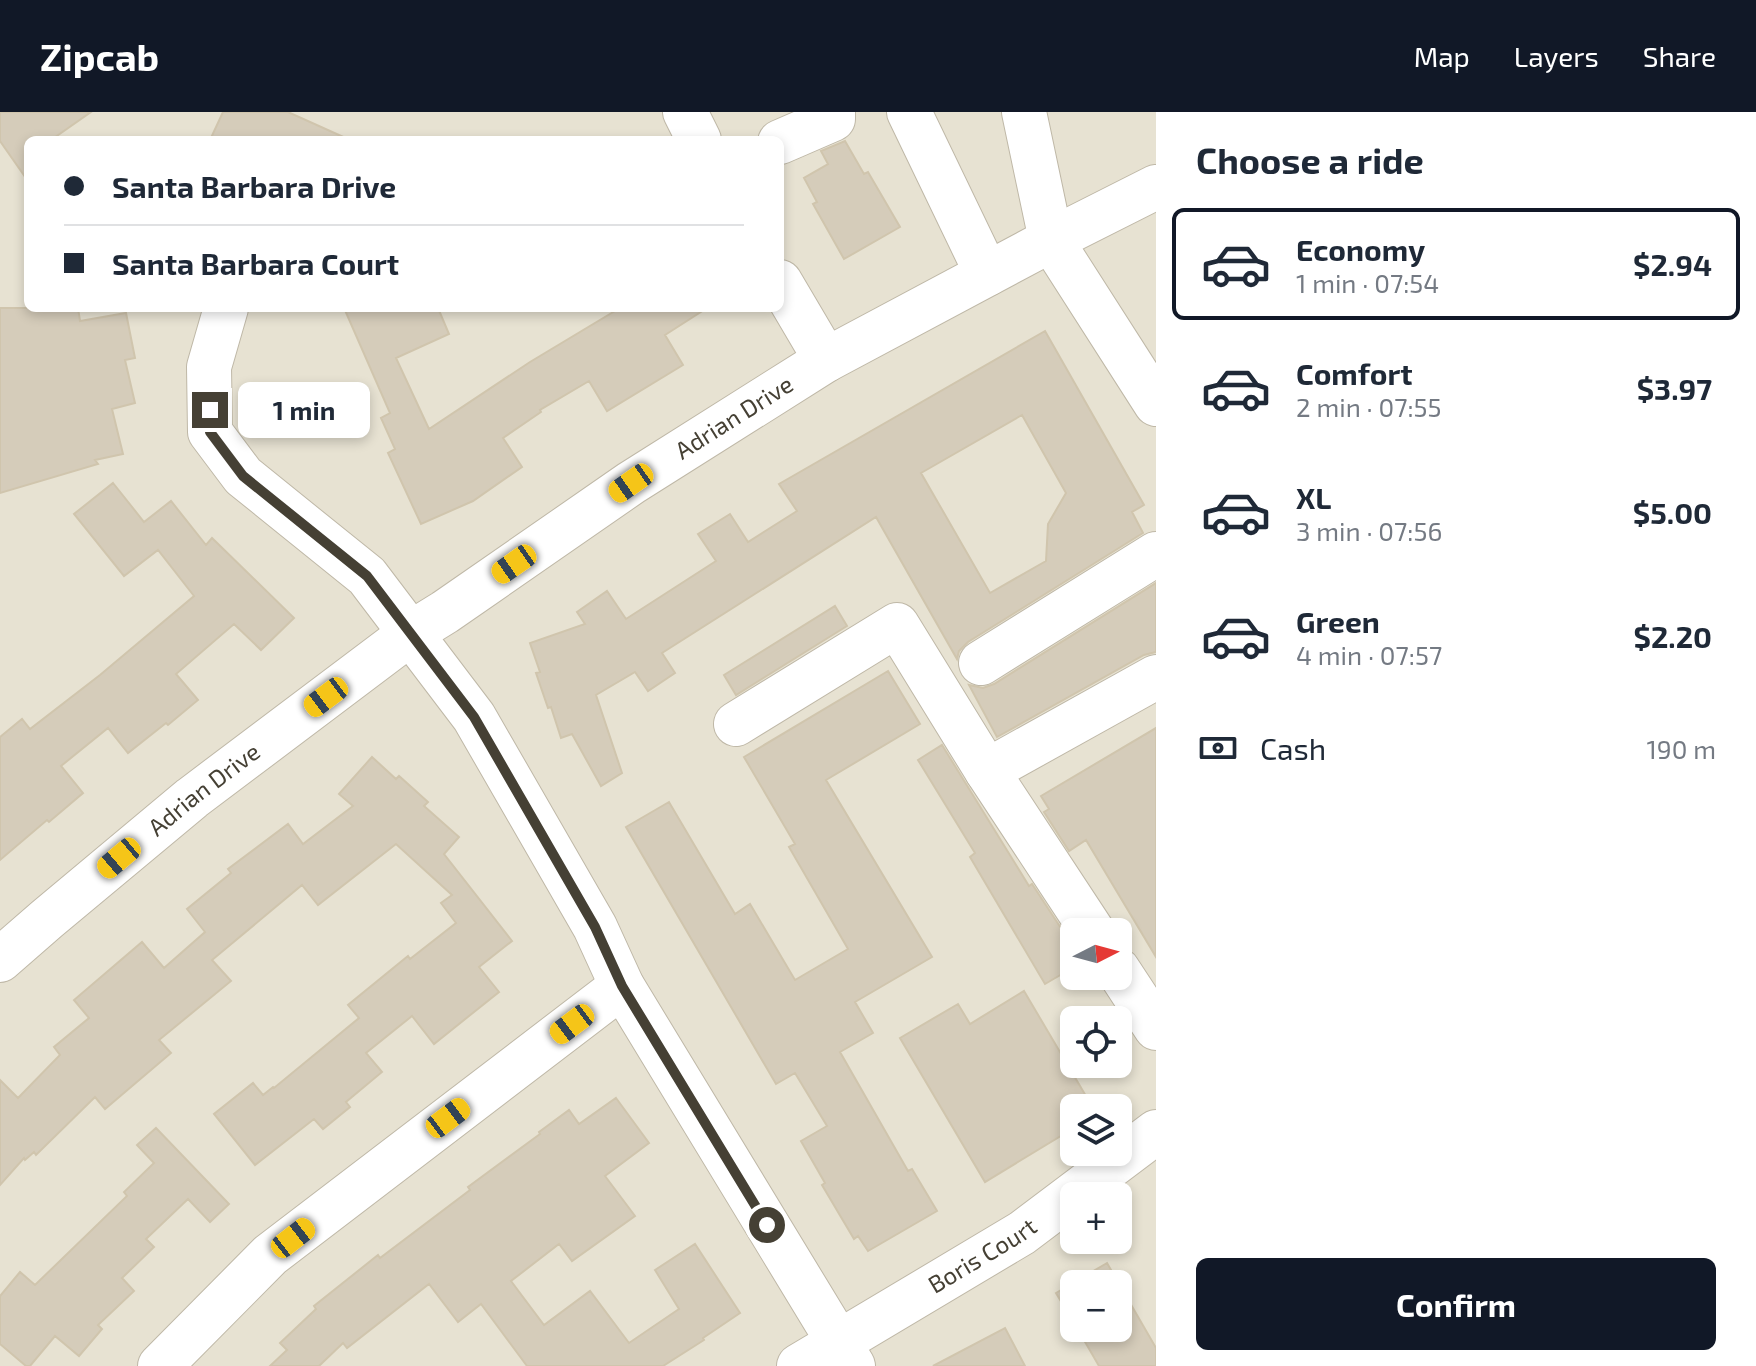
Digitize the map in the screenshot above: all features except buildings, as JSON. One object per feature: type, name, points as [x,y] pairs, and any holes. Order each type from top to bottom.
[{"type":"street","points":[[685,112],[697,136]]},
{"type":"street","points":[[909,112],[987,274]]},
{"type":"street","points":[[1024,112],[1051,240],[1156,404]]},
{"type":"street","points":[[784,140],[844,114]]},
{"type":"street","name":"Adrian Drive","points":[[0,960],[192,798],[411,633],[631,483],[826,360],[1156,187]]},
{"type":"street","points":[[784,289],[826,360]]},
{"type":"street","points":[[225,312],[209,367],[210,432],[243,476],[367,576],[474,717],[595,927],[622,986],[846,1354]]},
{"type":"street","points":[[981,663],[1156,554]]},
{"type":"street","points":[[736,724],[897,625],[987,771],[1084,918]]},
{"type":"street","points":[[987,771],[1156,677]]},
{"type":"street","points":[[160,1366],[270,1255],[622,986]]},
{"type":"street","points":[[1131,990],[1156,1028]]},
{"type":"street","name":"Boris Court","points":[[799,1366],[846,1354],[1022,1233],[1156,1132]]},
{"type":"shaded area","points":[[0,112],[1156,112],[1156,1366],[0,1366]]},
{"type":"route","points":[[210,410],[210,432],[243,476],[367,576],[474,717],[595,927],[622,986],[767,1225]]}]
